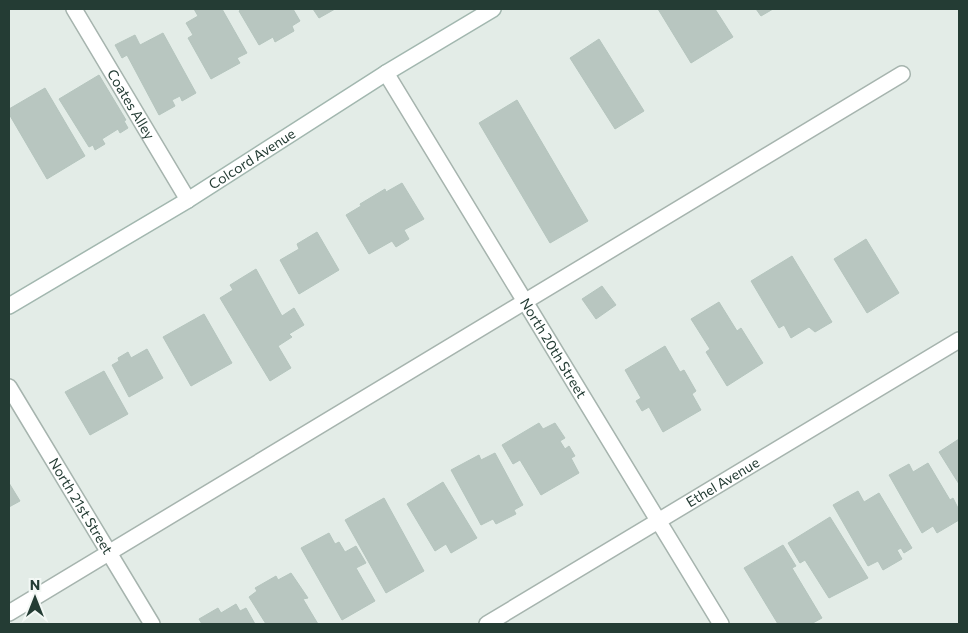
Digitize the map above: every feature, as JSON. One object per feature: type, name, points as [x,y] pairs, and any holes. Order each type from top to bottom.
[{"type":"street","name":"Coates Alley","points":[[74,9],[188,200]]},
{"type":"street","name":"Colcord Avenue","points":[[9,306],[188,200],[386,73],[492,9]]},
{"type":"street","name":"North 20th Street","points":[[386,73],[721,624]]},
{"type":"street","points":[[9,613],[902,74]]},
{"type":"street","name":"Ethel Avenue","points":[[487,624],[959,340]]},
{"type":"street","name":"North 21st Street","points":[[9,387],[152,624]]},
{"type":"building","points":[[194,9],[222,9],[247,53],[237,58],[240,63],[211,79],[188,38],[193,35],[186,23],[198,16]]},
{"type":"building","points":[[242,9],[293,9],[300,21],[292,26],[294,31],[275,42],[273,37],[259,45],[239,11]]},
{"type":"building","points":[[313,9],[335,9],[319,18]]},
{"type":"building","points":[[658,9],[715,9],[733,37],[691,63]]},
{"type":"building","points":[[756,9],[773,9],[761,16]]},
{"type":"building","points":[[163,33],[196,93],[182,101],[180,96],[172,100],[175,106],[159,115],[127,55],[122,58],[115,45],[135,35],[140,45]]},
{"type":"building","points":[[599,39],[644,111],[615,129],[570,58]]},
{"type":"building","points":[[99,75],[126,120],[124,121],[128,128],[120,133],[118,129],[102,139],[105,144],[95,150],[93,145],[89,147],[59,99]]},
{"type":"building","points":[[45,88],[85,156],[47,179],[9,114],[9,109]]},
{"type":"building","points":[[517,100],[588,221],[550,243],[479,123]]},
{"type":"building","points":[[402,183],[424,219],[404,230],[409,239],[396,247],[392,241],[369,254],[346,215],[385,189],[386,192]]},
{"type":"building","points":[[317,232],[339,270],[299,294],[280,260],[299,249],[297,244]]},
{"type":"building","points":[[866,239],[899,293],[867,313],[834,259]]},
{"type":"building","points":[[792,256],[832,322],[815,332],[809,327],[791,338],[784,325],[779,328],[751,281]]},
{"type":"building","points":[[256,269],[282,316],[294,308],[304,325],[289,334],[292,337],[278,346],[291,368],[270,381],[220,298],[233,290],[230,285]]},
{"type":"building","points":[[602,286],[616,305],[596,319],[582,299]]},
{"type":"building","points":[[719,302],[737,331],[741,328],[763,363],[727,386],[706,352],[710,349],[691,319]]},
{"type":"building","points":[[204,314],[232,363],[191,386],[163,337]]},
{"type":"building","points":[[665,346],[680,372],[684,370],[696,391],[692,394],[701,410],[663,432],[649,407],[642,411],[636,401],[641,398],[625,370]]},
{"type":"building","points":[[147,349],[163,378],[129,397],[112,365],[119,361],[118,358],[128,352],[131,358]]},
{"type":"building","points":[[104,371],[128,414],[90,435],[65,392]]},
{"type":"building","points":[[539,423],[543,429],[555,423],[565,438],[560,441],[565,449],[569,446],[575,456],[571,458],[579,473],[541,495],[520,460],[513,464],[502,445]]},
{"type":"building","points":[[959,439],[959,484],[939,452]]},
{"type":"building","points":[[495,453],[523,505],[514,510],[516,514],[496,524],[493,519],[481,525],[451,470],[479,455],[481,460]]},
{"type":"building","points":[[928,463],[950,500],[953,498],[959,510],[959,520],[937,533],[933,526],[922,533],[889,475],[909,464],[913,472]]},
{"type":"building","points":[[443,482],[477,538],[451,553],[446,544],[435,551],[407,504]]},
{"type":"building","points":[[9,483],[20,501],[9,507]]},
{"type":"building","points":[[858,491],[864,502],[879,493],[912,548],[904,553],[901,548],[897,550],[902,559],[883,570],[878,561],[868,566],[833,505]]},
{"type":"building","points":[[384,498],[424,571],[386,593],[345,520]]},
{"type":"building","points":[[830,517],[868,578],[829,598],[805,560],[800,563],[788,543]]},
{"type":"building","points":[[329,533],[335,544],[339,542],[345,552],[356,546],[366,563],[356,568],[375,601],[342,620],[301,548]]},
{"type":"building","points":[[783,545],[796,566],[792,568],[822,618],[811,624],[778,624],[744,568]]},
{"type":"building","points":[[291,573],[308,598],[303,599],[318,624],[266,624],[249,597],[257,591],[255,588],[276,576],[278,580]]},
{"type":"building","points":[[236,604],[240,611],[246,608],[255,624],[202,624],[199,619],[218,608],[221,613]]}]
